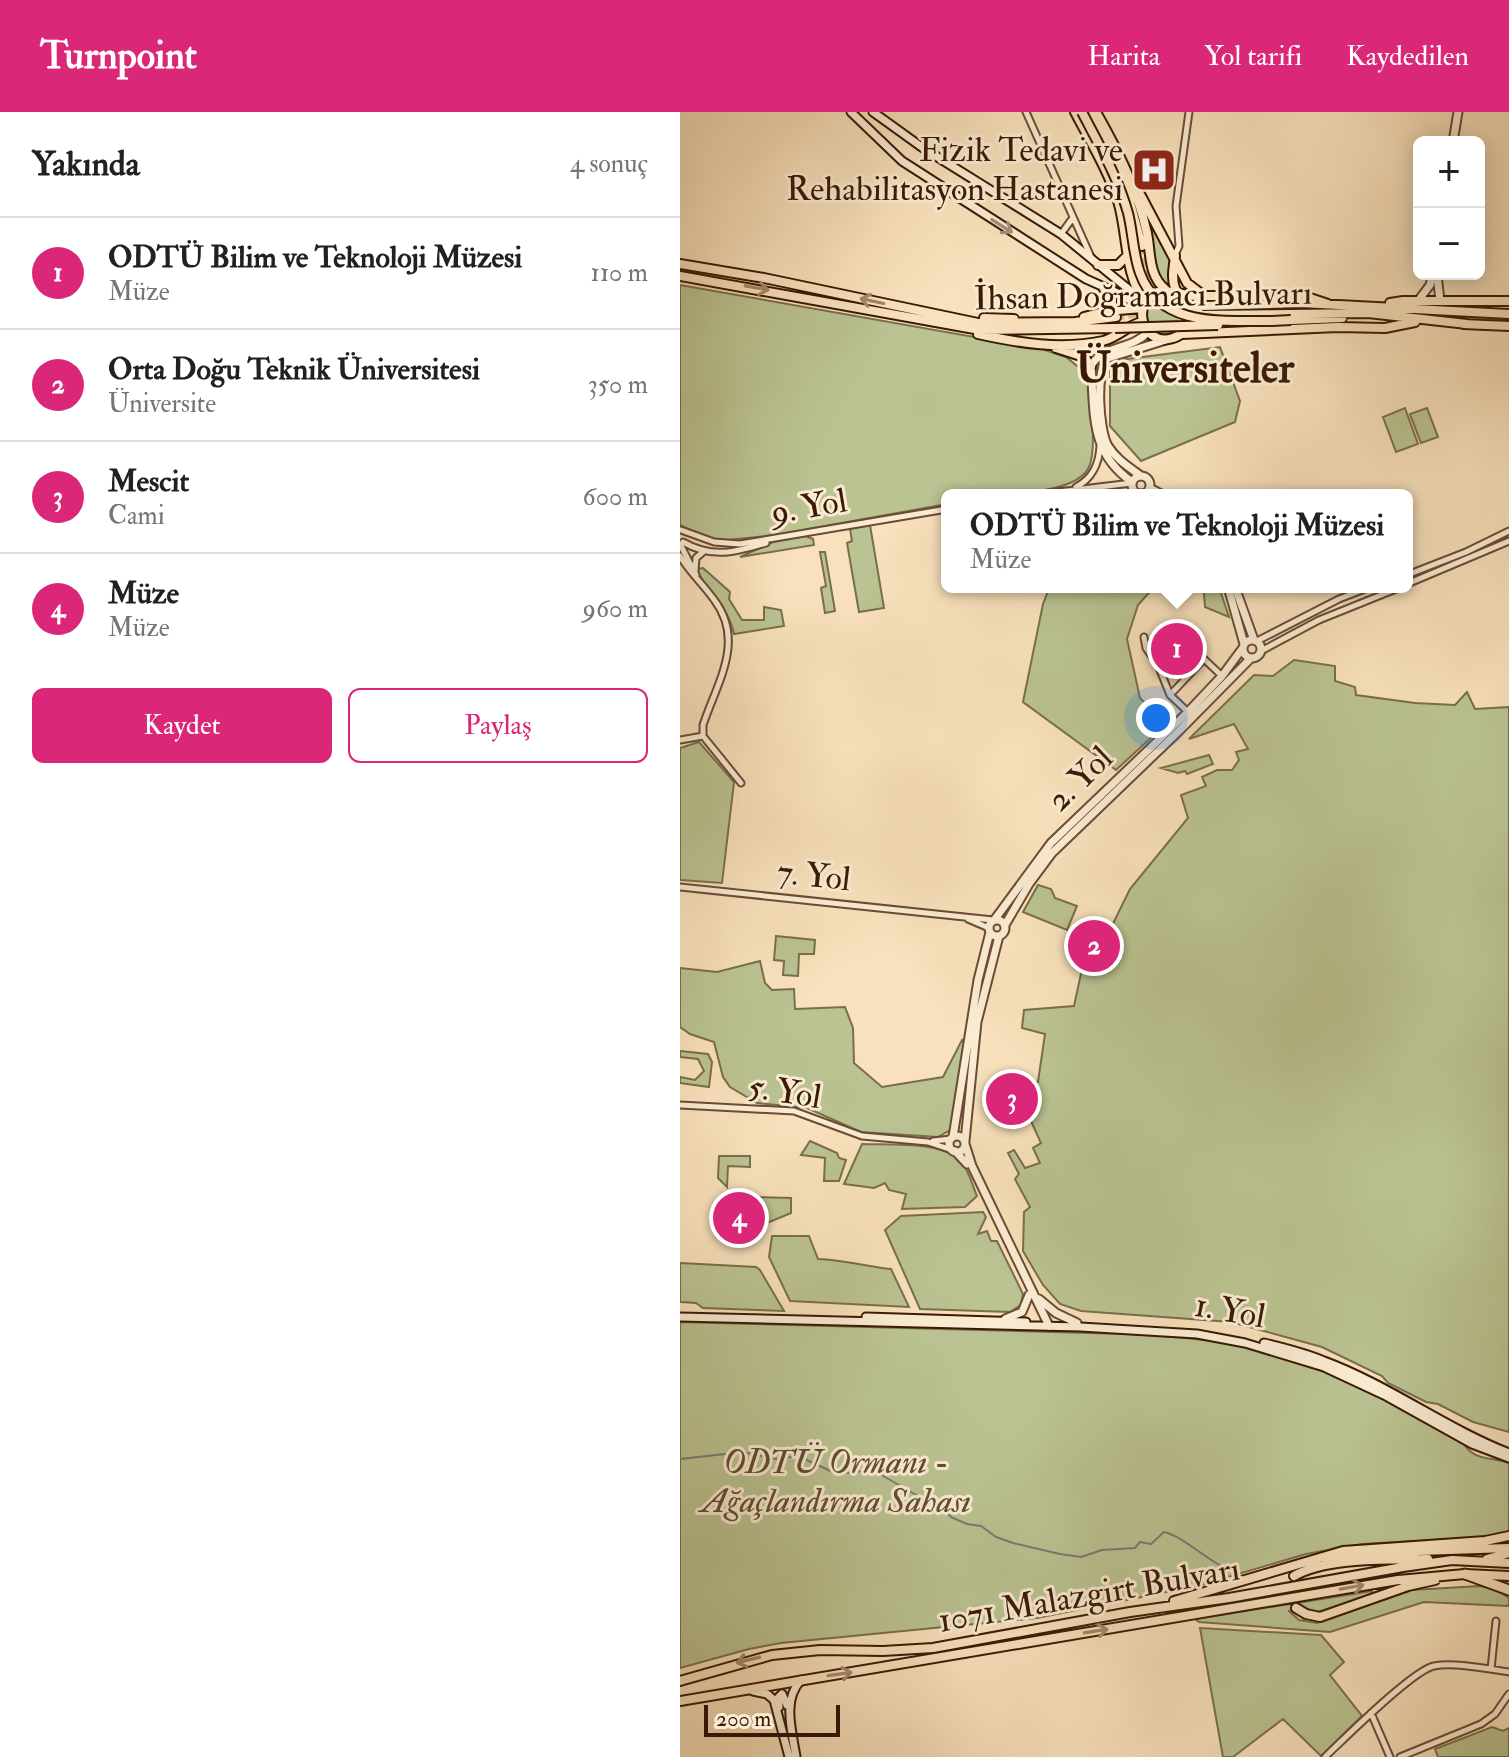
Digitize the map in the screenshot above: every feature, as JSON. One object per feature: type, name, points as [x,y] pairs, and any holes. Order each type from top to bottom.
[{"type":"highway","points":[[1465,1574],[1509,1590]]},
{"type":"main road","points":[[1075,112],[1116,194],[1135,281],[1144,305],[1142,322],[1148,332],[1157,338],[1168,339],[1181,334],[1385,328],[1417,321]]},
{"type":"main road","points":[[1082,112],[1118,182],[1128,213],[1139,272],[1151,292],[1167,307],[1192,318],[1275,321]]},
{"type":"main road","points":[[1093,112],[1175,256],[1187,283],[1203,306]]},
{"type":"main road","points":[[1093,112],[1127,186],[1142,246]]},
{"type":"main road","points":[[1131,179],[1148,235],[1153,274],[1166,291]]},
{"type":"main road","points":[[1095,262],[1118,265],[1129,254]]},
{"type":"main road","points":[[1175,256],[1173,277],[1179,295],[1188,305],[1189,323],[1181,334]]},
{"type":"main road","name":"İhsan Doğramacı Bulvarı","points":[[680,264],[998,325],[1116,317]]},
{"type":"main road","points":[[1135,281],[1146,283],[1153,274]]},
{"type":"main road","name":"İhsan Doğramacı Bulvarı","points":[[680,276],[903,318],[997,331],[1207,326],[1358,318],[1509,326]]},
{"type":"main road","points":[[1104,289],[1112,300],[1112,306],[1107,311]]},
{"type":"main road","points":[[913,310],[987,319],[1085,317],[1144,305],[1155,293],[1166,291],[1203,306]]},
{"type":"main road","name":"İhsan Doğramacı Bulvarı","points":[[1189,323],[1203,306],[1304,296],[1328,304],[1509,314]]},
{"type":"main road","points":[[1378,306],[1403,301],[1509,301]]},
{"type":"main road","name":"İhsan Doğramacı Bulvarı","points":[[1203,306],[1368,313],[1467,324]]},
{"type":"main road","points":[[903,318],[995,338],[1044,344],[1078,354],[1091,366]]},
{"type":"main road","points":[[1044,344],[1101,341],[1142,322]]},
{"type":"main road","points":[[1130,1612],[1343,1551],[1485,1541],[1509,1536]]},
{"type":"main road","points":[[1315,1559],[1419,1551],[1509,1550]]},
{"type":"main road","points":[[1477,1561],[1509,1550]]},
{"type":"main road","points":[[1294,1576],[1305,1569],[1327,1565],[1452,1560]]},
{"type":"main road","name":"1071 Malazgirt Bulvarı","points":[[680,1681],[772,1655],[820,1650],[933,1648],[1130,1612],[1452,1560],[1509,1563]]},
{"type":"main road","points":[[1296,1608],[1320,1617],[1408,1586],[1465,1574]]},
{"type":"main road","name":"1071 Malazgirt Bulvarı","points":[[680,1701],[1374,1583],[1465,1574],[1509,1576]]},
{"type":"street","points":[[851,112],[902,161],[1104,289],[1144,305]]},
{"type":"street","points":[[873,112],[923,148],[1061,234],[1144,305]]},
{"type":"street","points":[[1026,112],[1095,262]]},
{"type":"street","points":[[1175,256],[1179,246],[1176,206],[1189,112]]},
{"type":"street","points":[[1454,136],[1458,112]]},
{"type":"street","points":[[1061,234],[1073,218]]},
{"type":"street","points":[[1418,301],[1432,280]]},
{"type":"street","points":[[1435,280],[1440,301]]},
{"type":"street","points":[[1077,489],[1097,467],[1100,446],[1096,375],[1091,366],[1099,355],[1138,342],[1148,332]]},
{"type":"street","points":[[1096,375],[1108,358],[1168,339]]},
{"type":"street","points":[[1097,394],[1107,444],[1118,459],[1148,479],[1150,488]]},
{"type":"street","points":[[1100,446],[1114,470],[1132,483],[1133,489]]},
{"type":"street","points":[[1093,489],[1132,483],[1141,476]]},
{"type":"street","name":"9. Yol","points":[[941,511],[763,543],[731,553],[703,551],[681,544],[681,530],[714,542],[740,544],[941,511]]},
{"type":"street","points":[[1413,573],[1508,536]]},
{"type":"street","points":[[1413,581],[1508,536]]},
{"type":"street","points":[[681,544],[705,589]]},
{"type":"street","points":[[696,574],[696,558],[703,551]]},
{"type":"street","points":[[680,556],[724,616],[730,637],[728,657],[703,725],[703,736],[741,783]]},
{"type":"street","points":[[1230,593],[1244,654],[1251,658]]},
{"type":"street","points":[[1237,593],[1261,651]]},
{"type":"street","points":[[1243,646],[1354,593]]},
{"type":"street","name":"2. Yol","points":[[1046,1324],[1001,1233],[965,1143],[977,1022],[999,936],[1004,933],[1005,925],[1040,868],[1085,814],[1180,730],[1251,658],[1319,620],[1380,593]]},
{"type":"street","points":[[1144,637],[1146,648],[1158,665],[1170,695],[1188,712]]},
{"type":"street","points":[[1158,665],[1174,653],[1181,638],[1186,639],[1222,676]]},
{"type":"street","name":"2. Yol","points":[[990,1208],[964,1159],[954,1150],[952,1138],[978,980],[992,925],[1038,859],[1188,712],[1222,676],[1243,646]]},
{"type":"street","points":[[1170,695],[1204,659]]},
{"type":"street","points":[[680,740],[703,736]]},
{"type":"street","name":"7. Yol","points":[[680,887],[943,914],[992,925]]},
{"type":"street","points":[[999,936],[992,925],[1000,920],[1005,925]]},
{"type":"street","name":"5. Yol","points":[[680,1105],[794,1111],[862,1136],[928,1142],[954,1150]]},
{"type":"street","points":[[952,1138],[960,1136],[965,1143],[962,1150],[954,1150]]},
{"type":"street","name":"5. Yol","points":[[928,1142],[952,1138]]},
{"type":"street","name":"2. Yol","points":[[1001,1233],[1046,1324]]},
{"type":"street","points":[[1027,1283],[1042,1303],[1077,1323]]},
{"type":"street","points":[[997,1321],[1019,1314],[1029,1295]]},
{"type":"street","name":"1. Yol","points":[[680,1315],[1077,1323],[1199,1330],[1246,1338],[1326,1361],[1400,1400],[1472,1444],[1506,1455]]},
{"type":"street","name":"1. Yol","points":[[918,1320],[997,1321],[1158,1331],[1245,1343],[1324,1367],[1400,1400]]},
{"type":"street","points":[[1491,1669],[1496,1621]]},
{"type":"street","points":[[1325,1757],[1332,1754],[1371,1713],[1426,1668],[1441,1665],[1509,1672]]},
{"type":"street","points":[[796,1757],[791,1692],[801,1680]]},
{"type":"street","points":[[747,1690],[771,1696],[789,1757]]},
{"type":"street","points":[[780,1722],[778,1698],[782,1694],[791,1719]]},
{"type":"street","points":[[1400,1757],[1481,1724],[1495,1714],[1509,1694]]},
{"type":"street","points":[[1371,1713],[1390,1757]]},
{"type":"green space","points":[[1149,216],[1170,260],[1169,284],[1161,281],[1156,272]]},
{"type":"green space","points":[[680,285],[1042,349],[1066,357],[1087,374],[1093,434],[1092,458],[1080,477],[1065,485],[1050,489],[941,489],[941,505],[775,535],[727,540],[706,538],[680,525]]},
{"type":"green space","points":[[1165,294],[1179,300],[1185,314],[1179,328],[1165,334],[1151,328],[1145,314],[1151,300]]},
{"type":"green space","points":[[1220,347],[1240,401],[1235,422],[1141,461],[1110,426],[1110,371],[1119,360]]},
{"type":"green space","points":[[1405,408],[1418,444],[1396,452],[1383,417]]},
{"type":"green space","points":[[1427,408],[1438,437],[1421,443],[1410,414]]},
{"type":"green space","points":[[870,525],[884,608],[859,612],[847,543],[852,541],[850,529]]},
{"type":"green space","points":[[806,536],[813,539],[814,545],[740,557],[773,542]]},
{"type":"green space","points":[[820,552],[825,552],[835,611],[825,613],[821,588],[826,586]]},
{"type":"green space","points":[[703,568],[730,592],[729,599],[742,620],[764,620],[764,607],[781,610],[784,626],[734,634],[727,615],[697,569]]},
{"type":"green space","points":[[1047,593],[1149,593],[1138,605],[1127,639],[1140,698],[1167,723],[1116,770],[1023,702]]},
{"type":"green space","points":[[1204,593],[1221,593],[1229,617],[1205,607]]},
{"type":"green space","points":[[1294,660],[1335,666],[1335,681],[1355,687],[1356,695],[1455,705],[1467,692],[1475,709],[1509,707],[1509,1432],[1473,1422],[1438,1404],[1426,1402],[1388,1383],[1382,1376],[1322,1347],[1231,1322],[1081,1311],[1060,1304],[1043,1285],[1023,1251],[1024,1212],[1030,1207],[1015,1179],[1019,1174],[1008,1153],[1014,1150],[1025,1168],[1040,1163],[1033,1148],[1041,1143],[1026,1110],[1028,1082],[1038,1082],[1045,1034],[1022,1028],[1024,1010],[1074,1006],[1084,960],[1098,954],[1130,889],[1188,818],[1181,795],[1206,786],[1202,777],[1217,770],[1232,770],[1239,760],[1236,752],[1248,749],[1234,724],[1189,739],[1254,675],[1273,676]]},
{"type":"green space","points":[[699,742],[734,782],[722,883],[680,880],[680,748]]},
{"type":"green space","points":[[1209,755],[1213,764],[1187,774],[1185,771],[1178,773],[1161,768]]},
{"type":"green space","points":[[1038,885],[1051,889],[1055,898],[1077,906],[1067,930],[1023,912]]},
{"type":"green space","points":[[776,936],[815,940],[814,954],[799,954],[798,976],[783,975],[784,961],[774,960]]},
{"type":"green space","points":[[760,961],[765,983],[772,990],[794,989],[795,1009],[845,1007],[853,1028],[854,1063],[882,1087],[943,1077],[962,1040],[965,1045],[952,1129],[938,1137],[861,1132],[807,1108],[757,1103],[730,1087],[723,1077],[714,1042],[680,1027],[680,968],[717,972]]},
{"type":"green space","points":[[680,1051],[708,1054],[712,1062],[709,1087],[680,1083],[680,1077],[695,1080],[704,1071],[698,1059],[680,1057]]},
{"type":"green space","points":[[810,1141],[846,1160],[839,1181],[824,1181],[825,1158],[801,1155]]},
{"type":"green space","points":[[862,1144],[915,1145],[942,1150],[961,1161],[977,1196],[965,1207],[902,1209],[906,1194],[889,1190],[885,1183],[874,1188],[844,1184]]},
{"type":"green space","points":[[719,1156],[750,1156],[750,1167],[728,1166],[727,1187],[718,1178]]},
{"type":"green space","points":[[754,1197],[791,1198],[791,1213],[762,1225],[753,1225]]},
{"type":"green space","points":[[983,1212],[986,1217],[978,1234],[987,1231],[991,1241],[997,1241],[1023,1294],[1021,1305],[1010,1312],[920,1309],[885,1230],[901,1216]]},
{"type":"green space","points":[[772,1236],[809,1236],[818,1259],[891,1269],[909,1307],[790,1301],[769,1257]]},
{"type":"green space","points":[[680,1263],[756,1267],[784,1311],[703,1308],[696,1303],[680,1302]]},
{"type":"green space","name":"ODTÜ Ormanı - Ağaçlandırma Sahası","points":[[680,1322],[1126,1334],[1195,1339],[1262,1350],[1347,1380],[1464,1444],[1473,1453],[1509,1463],[1509,1532],[1486,1537],[1362,1544],[1306,1554],[1201,1585],[1037,1618],[781,1643],[680,1668]]},
{"type":"green space","points":[[1480,1586],[1509,1598],[1509,1606],[1424,1602],[1330,1632],[1199,1622],[1195,1619],[1372,1591],[1371,1595],[1319,1612],[1299,1607],[1289,1611],[1299,1620],[1317,1623],[1412,1590]]},
{"type":"green space","points":[[1200,1628],[1321,1635],[1344,1662],[1330,1675],[1362,1716],[1321,1756],[1283,1719],[1233,1757],[1223,1757]]},
{"type":"green space","points":[[1492,1727],[1503,1731],[1509,1728],[1509,1757],[1438,1757],[1435,1749]]},
{"type":"waterway","points":[[680,1459],[743,1452],[776,1459],[798,1456],[837,1474],[873,1470],[923,1499],[938,1504],[951,1517],[981,1526],[996,1537],[1013,1543],[1081,1557],[1102,1550],[1135,1548],[1140,1542],[1151,1544],[1164,1532],[1221,1566]]},
{"type":"tunnel","points":[[1142,246],[1154,281],[1182,306]]},
{"type":"tunnel","points":[[1116,317],[1165,308],[1203,306]]},
{"type":"place","name":"Fizik Tedavi ve Rehabilitasyon Hastanesi","points":[[1154,170]]},
{"type":"place","name":"ODTÜ Bilim ve Teknoloji Müzesi","points":[[1177,649]]},
{"type":"place","name":"Orta Doğu Teknik Üniversitesi","points":[[1094,946]]},
{"type":"place","name":"Mescit","points":[[1012,1099]]},
{"type":"place","name":"Müze","points":[[739,1218]]},
{"type":"district","name":"Üniversiteler","points":[[1185,369]]}]
